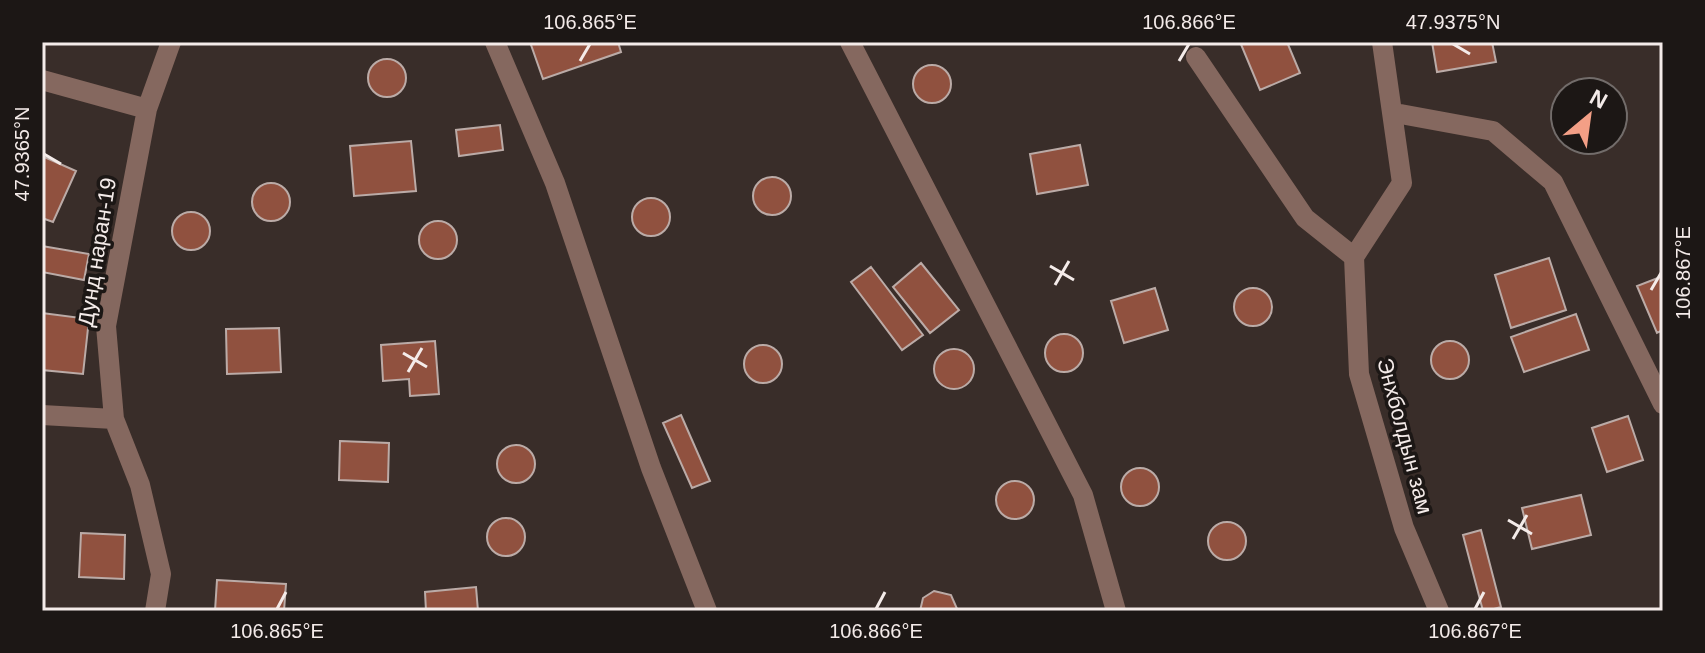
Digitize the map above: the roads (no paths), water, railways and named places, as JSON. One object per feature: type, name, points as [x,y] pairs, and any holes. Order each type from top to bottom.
[{"type":"street","name":"Дунд наран-19","points":[[155,611],[161,574],[140,485],[114,419],[106,326],[147,109],[171,42]]},
{"type":"street","points":[[495,42],[555,183],[651,468],[707,611]]},
{"type":"street","points":[[850,42],[1083,495],[1116,611]]},
{"type":"street","points":[[1196,57],[1305,218],[1354,257],[1402,183],[1395,113],[1382,42]]},
{"type":"street","points":[[42,80],[147,109]]},
{"type":"street","points":[[1395,113],[1493,131],[1553,182],[1663,404]]},
{"type":"street","name":"Энхболдын зам","points":[[1354,257],[1359,374],[1404,528],[1439,611]]},
{"type":"street","points":[[42,415],[114,419]]}]
